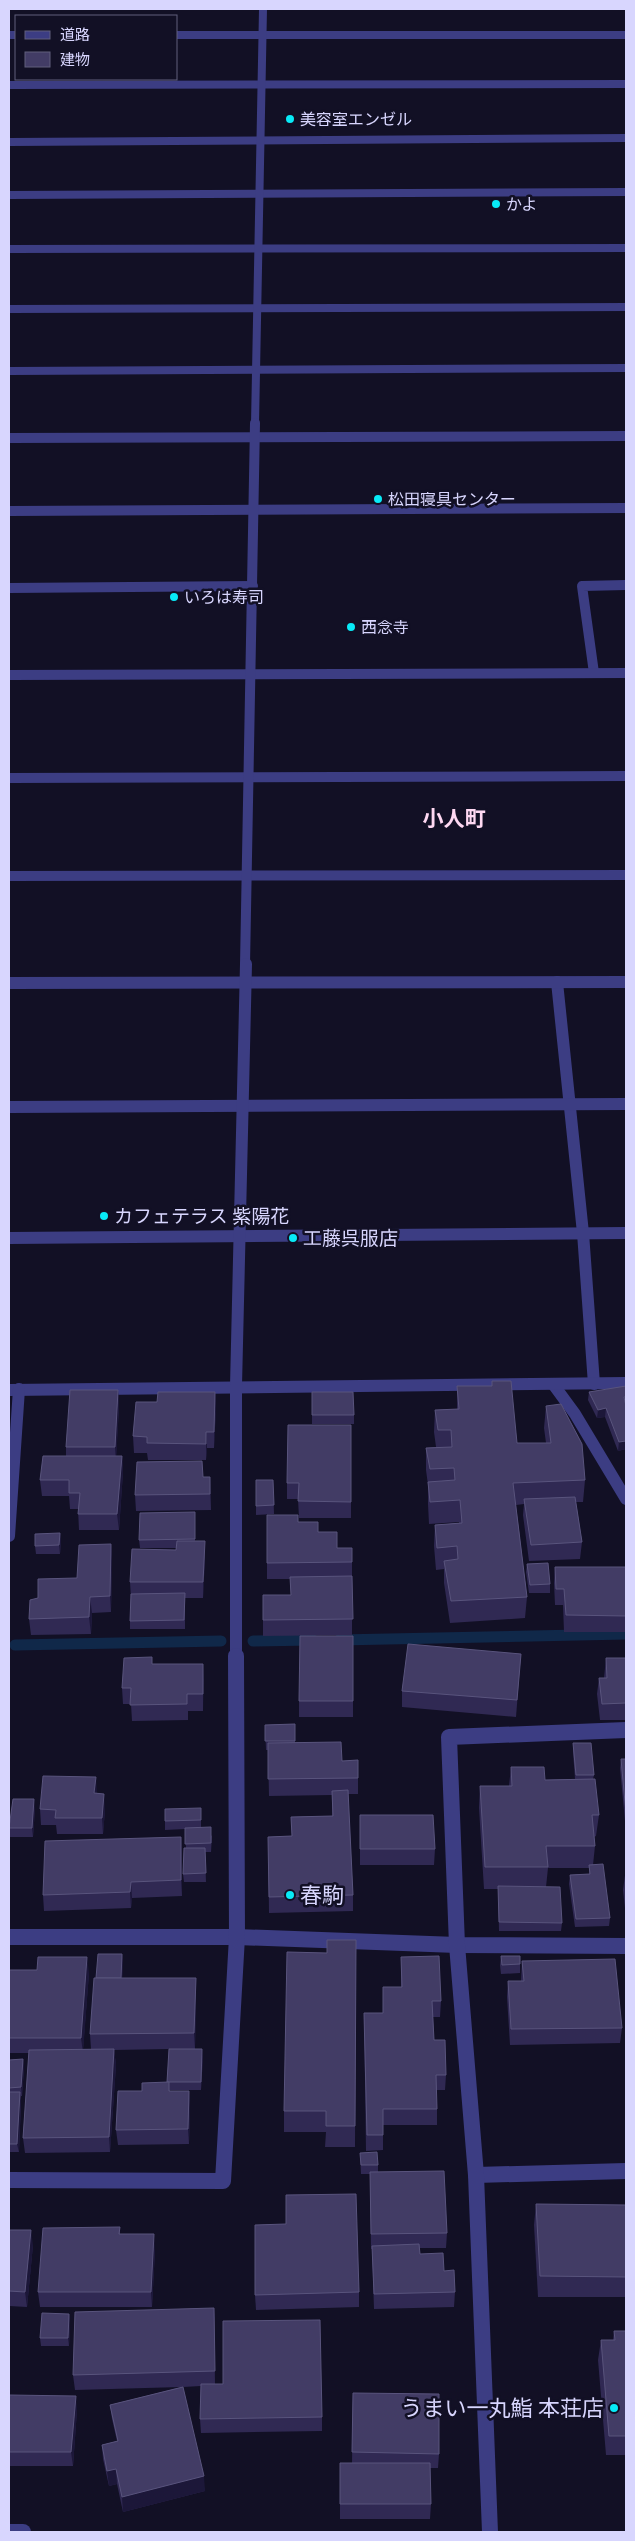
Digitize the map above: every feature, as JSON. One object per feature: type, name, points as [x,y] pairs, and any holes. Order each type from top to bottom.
[{"type":"street","points":[[9,2180],[223,2181],[237,1937],[236,1386],[252,676],[256,308],[263,9]]},
{"type":"street","points":[[178,35],[626,35]]},
{"type":"street","points":[[9,85],[626,84]]},
{"type":"street","points":[[9,142],[259,142],[626,138]]},
{"type":"street","points":[[9,195],[626,192]]},
{"type":"street","points":[[9,249],[626,248]]},
{"type":"street","points":[[9,309],[626,307]]},
{"type":"street","points":[[9,370],[626,368]]},
{"type":"street","points":[[9,438],[626,436]]},
{"type":"street","points":[[9,511],[626,508]]},
{"type":"street","points":[[594,673],[582,586],[626,585]]},
{"type":"street","points":[[9,588],[253,586]]},
{"type":"street","points":[[9,675],[252,676],[626,673]]},
{"type":"street","points":[[9,778],[626,776]]},
{"type":"street","points":[[9,876],[626,875]]},
{"type":"street","points":[[556,982],[583,1233],[594,1384]]},
{"type":"street","points":[[9,983],[626,982]]},
{"type":"street","points":[[9,1107],[626,1104]]},
{"type":"street","points":[[9,1238],[239,1238],[626,1233]]},
{"type":"street","points":[[553,1384],[575,1414],[626,1499]]},
{"type":"street","points":[[9,1536],[14,1389],[626,1384]]},
{"type":"street","points":[[490,2532],[476,2175],[457,1945],[450,1737],[626,1730]]},
{"type":"street","points":[[9,1936],[237,1937],[457,1945],[626,1946]]},
{"type":"street","points":[[476,2175],[626,2171]]},
{"type":"street","points":[[9,2532],[23,2532]]},
{"type":"building","points":[[492,1381],[511,1381],[517,1443],[551,1443],[546,1406],[561,1404],[582,1444],[585,1480],[513,1483],[527,1597],[451,1601],[444,1561],[458,1559],[457,1546],[437,1548],[435,1525],[462,1523],[460,1500],[430,1502],[428,1482],[455,1480],[454,1468],[430,1469],[426,1448],[452,1447],[451,1430],[438,1430],[435,1410],[459,1409],[457,1386],[492,1386]]},
{"type":"building","points":[[626,1386],[626,1397],[624,1397],[626,1406],[626,1441],[619,1442],[606,1408],[598,1410],[589,1392]]},
{"type":"building","points":[[70,1390],[118,1390],[115,1447],[66,1447]]},
{"type":"building","points":[[158,1392],[215,1392],[214,1432],[206,1432],[206,1444],[147,1443],[147,1437],[133,1436],[136,1402],[157,1402]]},
{"type":"building","points":[[312,1392],[353,1392],[354,1415],[312,1415]]},
{"type":"building","points":[[288,1425],[351,1425],[351,1502],[298,1501],[299,1483],[287,1483]]},
{"type":"building","points":[[43,1456],[122,1456],[117,1514],[78,1514],[80,1493],[69,1493],[69,1480],[40,1480]]},
{"type":"building","points":[[202,1461],[203,1477],[210,1477],[210,1494],[135,1495],[137,1462]]},
{"type":"building","points":[[256,1480],[273,1480],[274,1505],[256,1506]]},
{"type":"building","points":[[575,1497],[582,1542],[531,1545],[524,1499]]},
{"type":"building","points":[[195,1512],[195,1539],[139,1540],[140,1513]]},
{"type":"building","points":[[267,1515],[298,1515],[298,1522],[318,1522],[318,1532],[337,1532],[337,1548],[352,1548],[352,1562],[267,1563]]},
{"type":"building","points":[[60,1533],[59,1545],[35,1546],[35,1534]]},
{"type":"building","points":[[177,1541],[205,1541],[203,1582],[130,1582],[132,1549],[176,1550]]},
{"type":"building","points":[[111,1544],[110,1596],[90,1597],[89,1617],[29,1619],[30,1600],[38,1598],[38,1579],[77,1578],[79,1545]]},
{"type":"building","points":[[548,1563],[550,1584],[530,1585],[527,1564]]},
{"type":"building","points":[[555,1567],[626,1567],[626,1616],[566,1615],[564,1589],[556,1589]]},
{"type":"building","points":[[352,1576],[353,1619],[263,1620],[263,1595],[291,1595],[290,1577]]},
{"type":"building","points":[[185,1593],[184,1620],[130,1621],[131,1594]]},
{"type":"building","points":[[300,1636],[353,1636],[353,1701],[299,1701]]},
{"type":"building","points":[[408,1644],[521,1654],[517,1700],[402,1691]]},
{"type":"building","points":[[152,1657],[152,1664],[203,1664],[203,1694],[187,1694],[187,1704],[130,1705],[131,1688],[122,1688],[124,1658]]},
{"type":"building","points":[[606,1658],[626,1658],[626,1703],[602,1704],[599,1678],[607,1678]]},
{"type":"building","points":[[295,1724],[295,1741],[265,1741],[265,1725]]},
{"type":"building","points":[[341,1742],[342,1761],[358,1760],[358,1778],[268,1779],[268,1743]]},
{"type":"building","points":[[573,1743],[591,1743],[594,1775],[576,1775]]},
{"type":"building","points":[[621,1759],[626,1759],[626,1813]]},
{"type":"building","points":[[511,1767],[544,1767],[545,1780],[595,1779],[599,1815],[592,1815],[595,1846],[546,1846],[548,1867],[485,1867],[480,1786],[512,1786]]},
{"type":"building","points":[[43,1776],[96,1777],[94,1793],[104,1794],[102,1818],[55,1818],[56,1810],[40,1809]]},
{"type":"building","points":[[348,1790],[353,1895],[269,1897],[268,1837],[292,1836],[291,1817],[333,1816],[332,1791]]},
{"type":"building","points":[[13,1799],[34,1799],[32,1828],[9,1828]]},
{"type":"building","points":[[201,1808],[201,1820],[165,1821],[165,1809]]},
{"type":"building","points":[[360,1815],[433,1815],[435,1849],[360,1849]]},
{"type":"building","points":[[211,1827],[211,1843],[185,1844],[185,1828]]},
{"type":"building","points":[[181,1837],[181,1880],[131,1882],[130,1892],[43,1895],[45,1841]]},
{"type":"building","points":[[184,1848],[205,1848],[206,1873],[183,1874]]},
{"type":"building","points":[[603,1864],[610,1918],[576,1919],[570,1875],[590,1874],[589,1865]]},
{"type":"building","points":[[498,1886],[560,1887],[562,1923],[499,1922]]},
{"type":"building","points":[[327,1940],[356,1940],[355,2126],[326,2126],[326,2111],[284,2111],[287,1952],[327,1953]]},
{"type":"building","points":[[98,1954],[122,1954],[121,1978],[96,1978]]},
{"type":"building","points":[[439,1956],[441,2001],[432,2001],[434,2040],[445,2040],[446,2075],[436,2075],[437,2109],[383,2109],[383,2135],[367,2135],[364,2013],[383,2013],[383,1987],[402,1987],[401,1957]]},
{"type":"building","points":[[501,1956],[520,1956],[520,1964],[502,1965]]},
{"type":"building","points":[[38,1957],[87,1957],[81,2038],[9,2038],[9,1970],[37,1970]]},
{"type":"building","points":[[615,1959],[622,2028],[511,2029],[508,1981],[524,1981],[522,1961]]},
{"type":"building","points":[[94,1978],[196,1978],[194,2033],[90,2034]]},
{"type":"building","points":[[114,2049],[109,2137],[23,2138],[29,2050]]},
{"type":"building","points":[[169,2049],[202,2049],[201,2082],[167,2082]]},
{"type":"building","points":[[23,2059],[21,2087],[9,2088],[9,2060]]},
{"type":"building","points":[[169,2082],[169,2091],[189,2091],[188,2129],[116,2130],[118,2091],[142,2091],[142,2083]]},
{"type":"building","points":[[9,2092],[20,2092],[17,2144],[9,2144]]},
{"type":"building","points":[[377,2152],[378,2165],[361,2165],[360,2153]]},
{"type":"building","points":[[444,2171],[447,2233],[371,2234],[370,2172]]},
{"type":"building","points":[[356,2194],[359,2292],[255,2295],[255,2225],[286,2224],[286,2195]]},
{"type":"building","points":[[536,2204],[626,2205],[626,2277],[540,2276]]},
{"type":"building","points":[[120,2227],[119,2234],[154,2234],[151,2292],[38,2292],[43,2228]]},
{"type":"building","points":[[9,2230],[31,2230],[25,2292],[9,2291]]},
{"type":"building","points":[[419,2244],[420,2254],[443,2253],[444,2271],[454,2270],[455,2292],[374,2294],[372,2246]]},
{"type":"building","points":[[214,2308],[215,2371],[73,2375],[75,2312]]},
{"type":"building","points":[[42,2313],[69,2314],[68,2338],[40,2338]]},
{"type":"building","points":[[320,2320],[322,2417],[200,2419],[201,2384],[223,2384],[223,2321]]},
{"type":"building","name":"うまい一丸鮨 本荘店","points":[[614,2331],[626,2331],[626,2436],[609,2436],[601,2340],[615,2340]]},
{"type":"building","points":[[183,2387],[204,2476],[122,2497],[116,2469],[107,2471],[102,2445],[118,2441],[110,2405]]},
{"type":"building","points":[[353,2393],[439,2394],[439,2454],[352,2452]]},
{"type":"building","points":[[9,2395],[76,2396],[71,2452],[9,2452]]},
{"type":"building","points":[[340,2463],[430,2463],[431,2504],[340,2504]]},
{"type":"waterway","points":[[339,1640],[626,1634]]},
{"type":"waterway","points":[[253,1641],[313,1640]]},
{"type":"waterway","points":[[15,1645],[221,1641]]},
{"type":"place","name":"美容室エンゼル","points":[[290,119]]},
{"type":"place","name":"かよ","points":[[496,204]]},
{"type":"place","name":"松田寝具センター","points":[[378,499]]},
{"type":"place","name":"いろは寿司","points":[[174,597]]},
{"type":"place","name":"西念寺","points":[[351,627]]},
{"type":"place","name":"カフェテラス 紫陽花","points":[[104,1216]]},
{"type":"place","name":"工藤呉服店","points":[[293,1238]]},
{"type":"place","name":"春駒","points":[[290,1895]]},
{"type":"place","name":"うまい一丸鮨 本荘店","points":[[614,2408]]},
{"type":"district","name":"小人町","points":[[454,818]]}]
